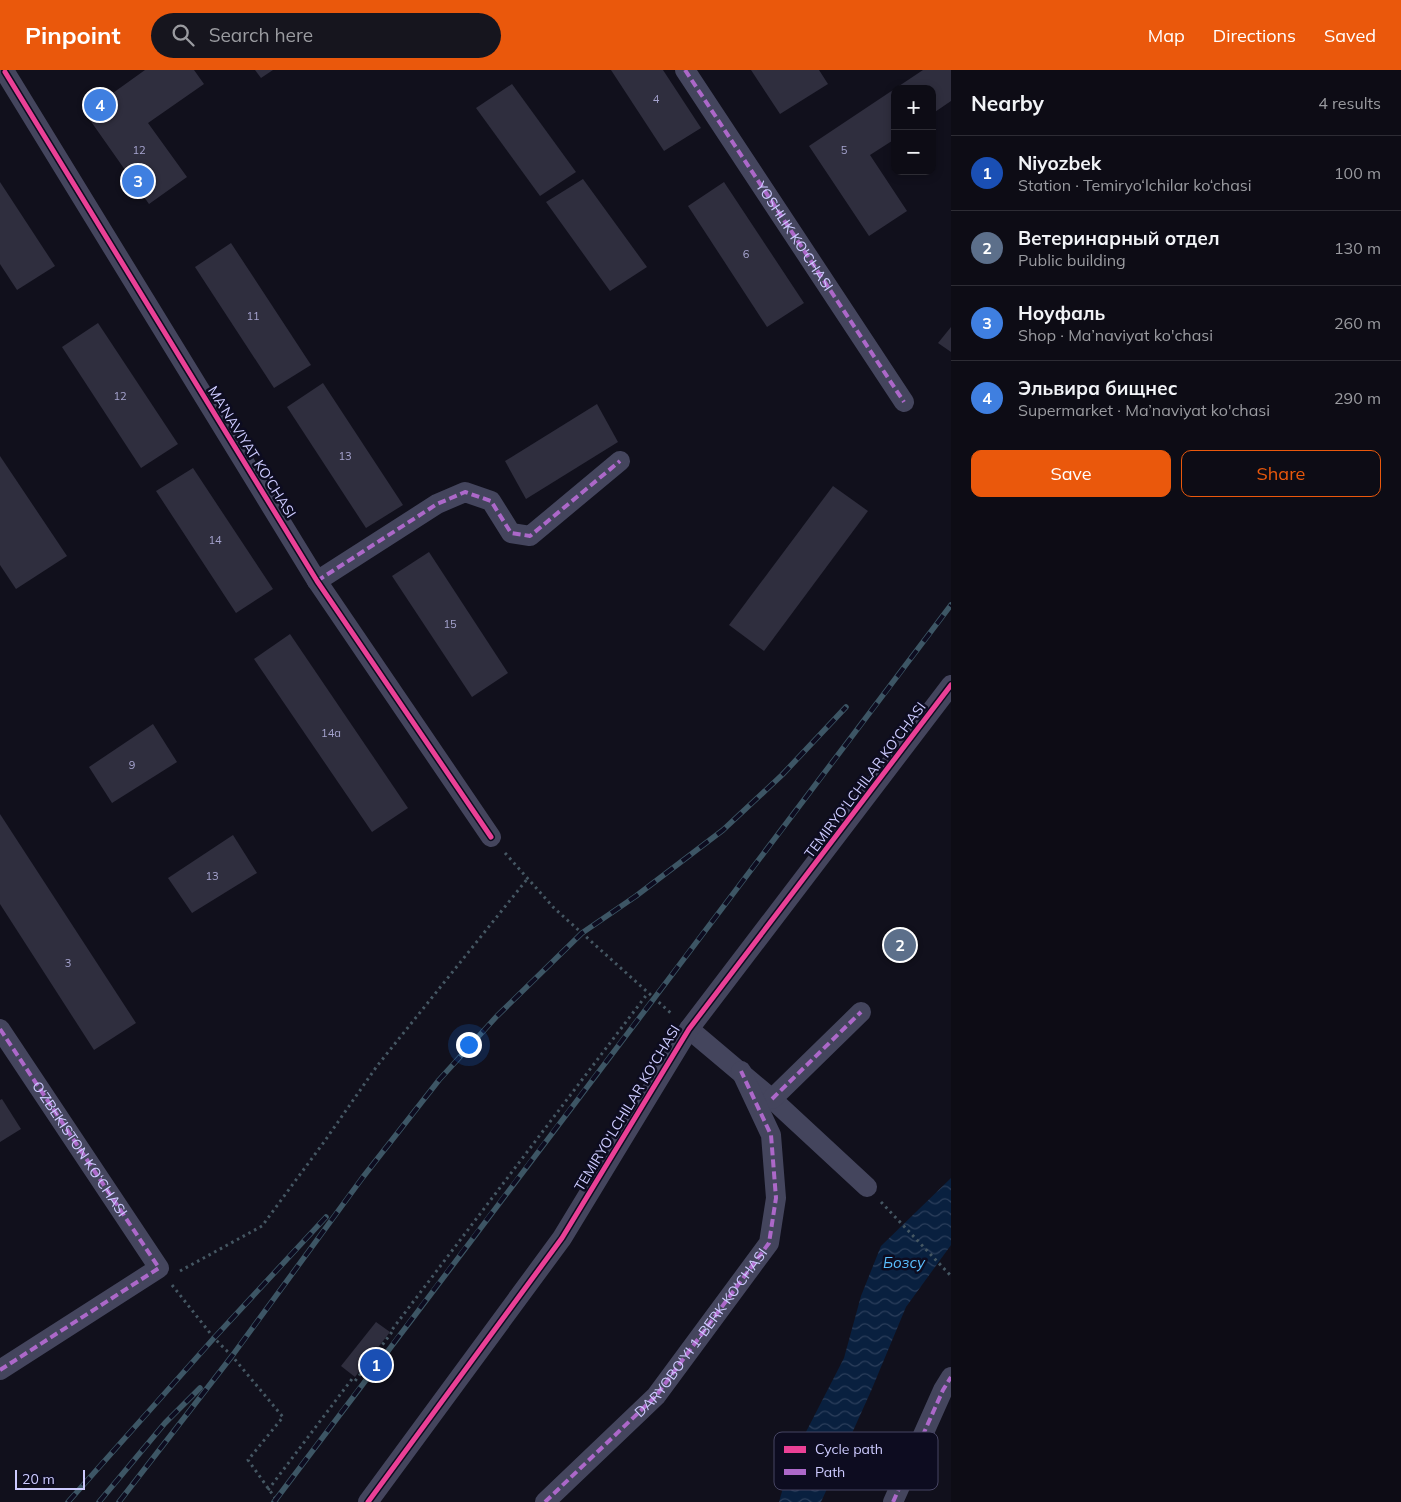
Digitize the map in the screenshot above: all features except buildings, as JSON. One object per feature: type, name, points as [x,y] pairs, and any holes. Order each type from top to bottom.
[{"type":"street","name":"YOSHLIK KO'CHASI","points":[[685,70],[904,402]]},
{"type":"street","name":"MA’NAVIYAT KO'CHASI","points":[[4,73],[317,581],[491,836]]},
{"type":"street","points":[[317,581],[437,504],[464,492],[492,502],[511,533],[530,536],[620,460]]},
{"type":"street","name":"TEMIRYO‘LCHILAR KO‘CHASI","points":[[368,1502],[562,1238],[689,1029],[951,685]]},
{"type":"street","points":[[772,1098],[861,1012]]},
{"type":"street","name":"O‘ZBEKISTON KO‘CHASI","points":[[0,1029],[163,1273]]},
{"type":"street","points":[[689,1029],[772,1098],[867,1187]]},
{"type":"street","name":"DARYOBO‘YI 1-BERK KO‘CHASI","points":[[545,1502],[656,1396],[769,1243],[776,1198],[771,1135],[741,1071]]},
{"type":"street","points":[[0,1370],[163,1273]]},
{"type":"street","points":[[924,1432],[943,1390],[951,1378]]},
{"type":"street","points":[[893,1502],[898,1490]]},
{"type":"path","points":[[491,836],[554,908],[689,1029]]},
{"type":"path","points":[[278,1502],[248,1460],[283,1417],[232,1356],[214,1338],[163,1273],[262,1226],[377,1066],[528,878]]},
{"type":"path","points":[[268,1490],[352,1379],[355,1381],[392,1332],[390,1331],[648,993]]},
{"type":"path","points":[[867,1187],[951,1276]]},
{"type":"water","name":"Бозсу","points":[[951,1178],[951,1245],[906,1307],[853,1432],[806,1432],[844,1358],[861,1296],[881,1246]]},
{"type":"water","name":"Бозсу","points":[[782,1490],[826,1490],[821,1502],[779,1502]]},
{"type":"railway","points":[[274,1502],[951,605]]},
{"type":"railway","points":[[119,1502],[232,1356],[363,1177],[439,1080],[497,1016],[582,933],[636,896],[723,830],[782,775],[846,707]]},
{"type":"railway","points":[[68,1502],[214,1338],[326,1217]]},
{"type":"railway","points":[[99,1502],[165,1423],[200,1388]]},
{"type":"marked path","points":[[685,70],[904,402]]},
{"type":"marked path","points":[[317,581],[437,504],[465,492],[491,501],[511,533],[530,536],[620,461]]},
{"type":"marked path","points":[[772,1099],[861,1012]]},
{"type":"marked path","points":[[0,1029],[159,1268],[0,1370]]},
{"type":"marked path","points":[[545,1502],[656,1396],[769,1243],[776,1198],[771,1135],[741,1071]]},
{"type":"marked path","points":[[924,1432],[943,1390],[951,1377]]},
{"type":"marked path","points":[[893,1502],[898,1490]]},
{"type":"cycle path","points":[[5,72],[317,581],[491,837]]},
{"type":"cycle path","points":[[368,1502],[562,1238],[689,1029],[951,685]]},
{"type":"place","name":"Эльвира бищнес","points":[[100,105]]},
{"type":"place","name":"Ноуфаль","points":[[138,181]]},
{"type":"place","name":"Ветеринарный отдел","points":[[900,945]]},
{"type":"place","name":"Niyozbek","points":[[376,1365]]}]
